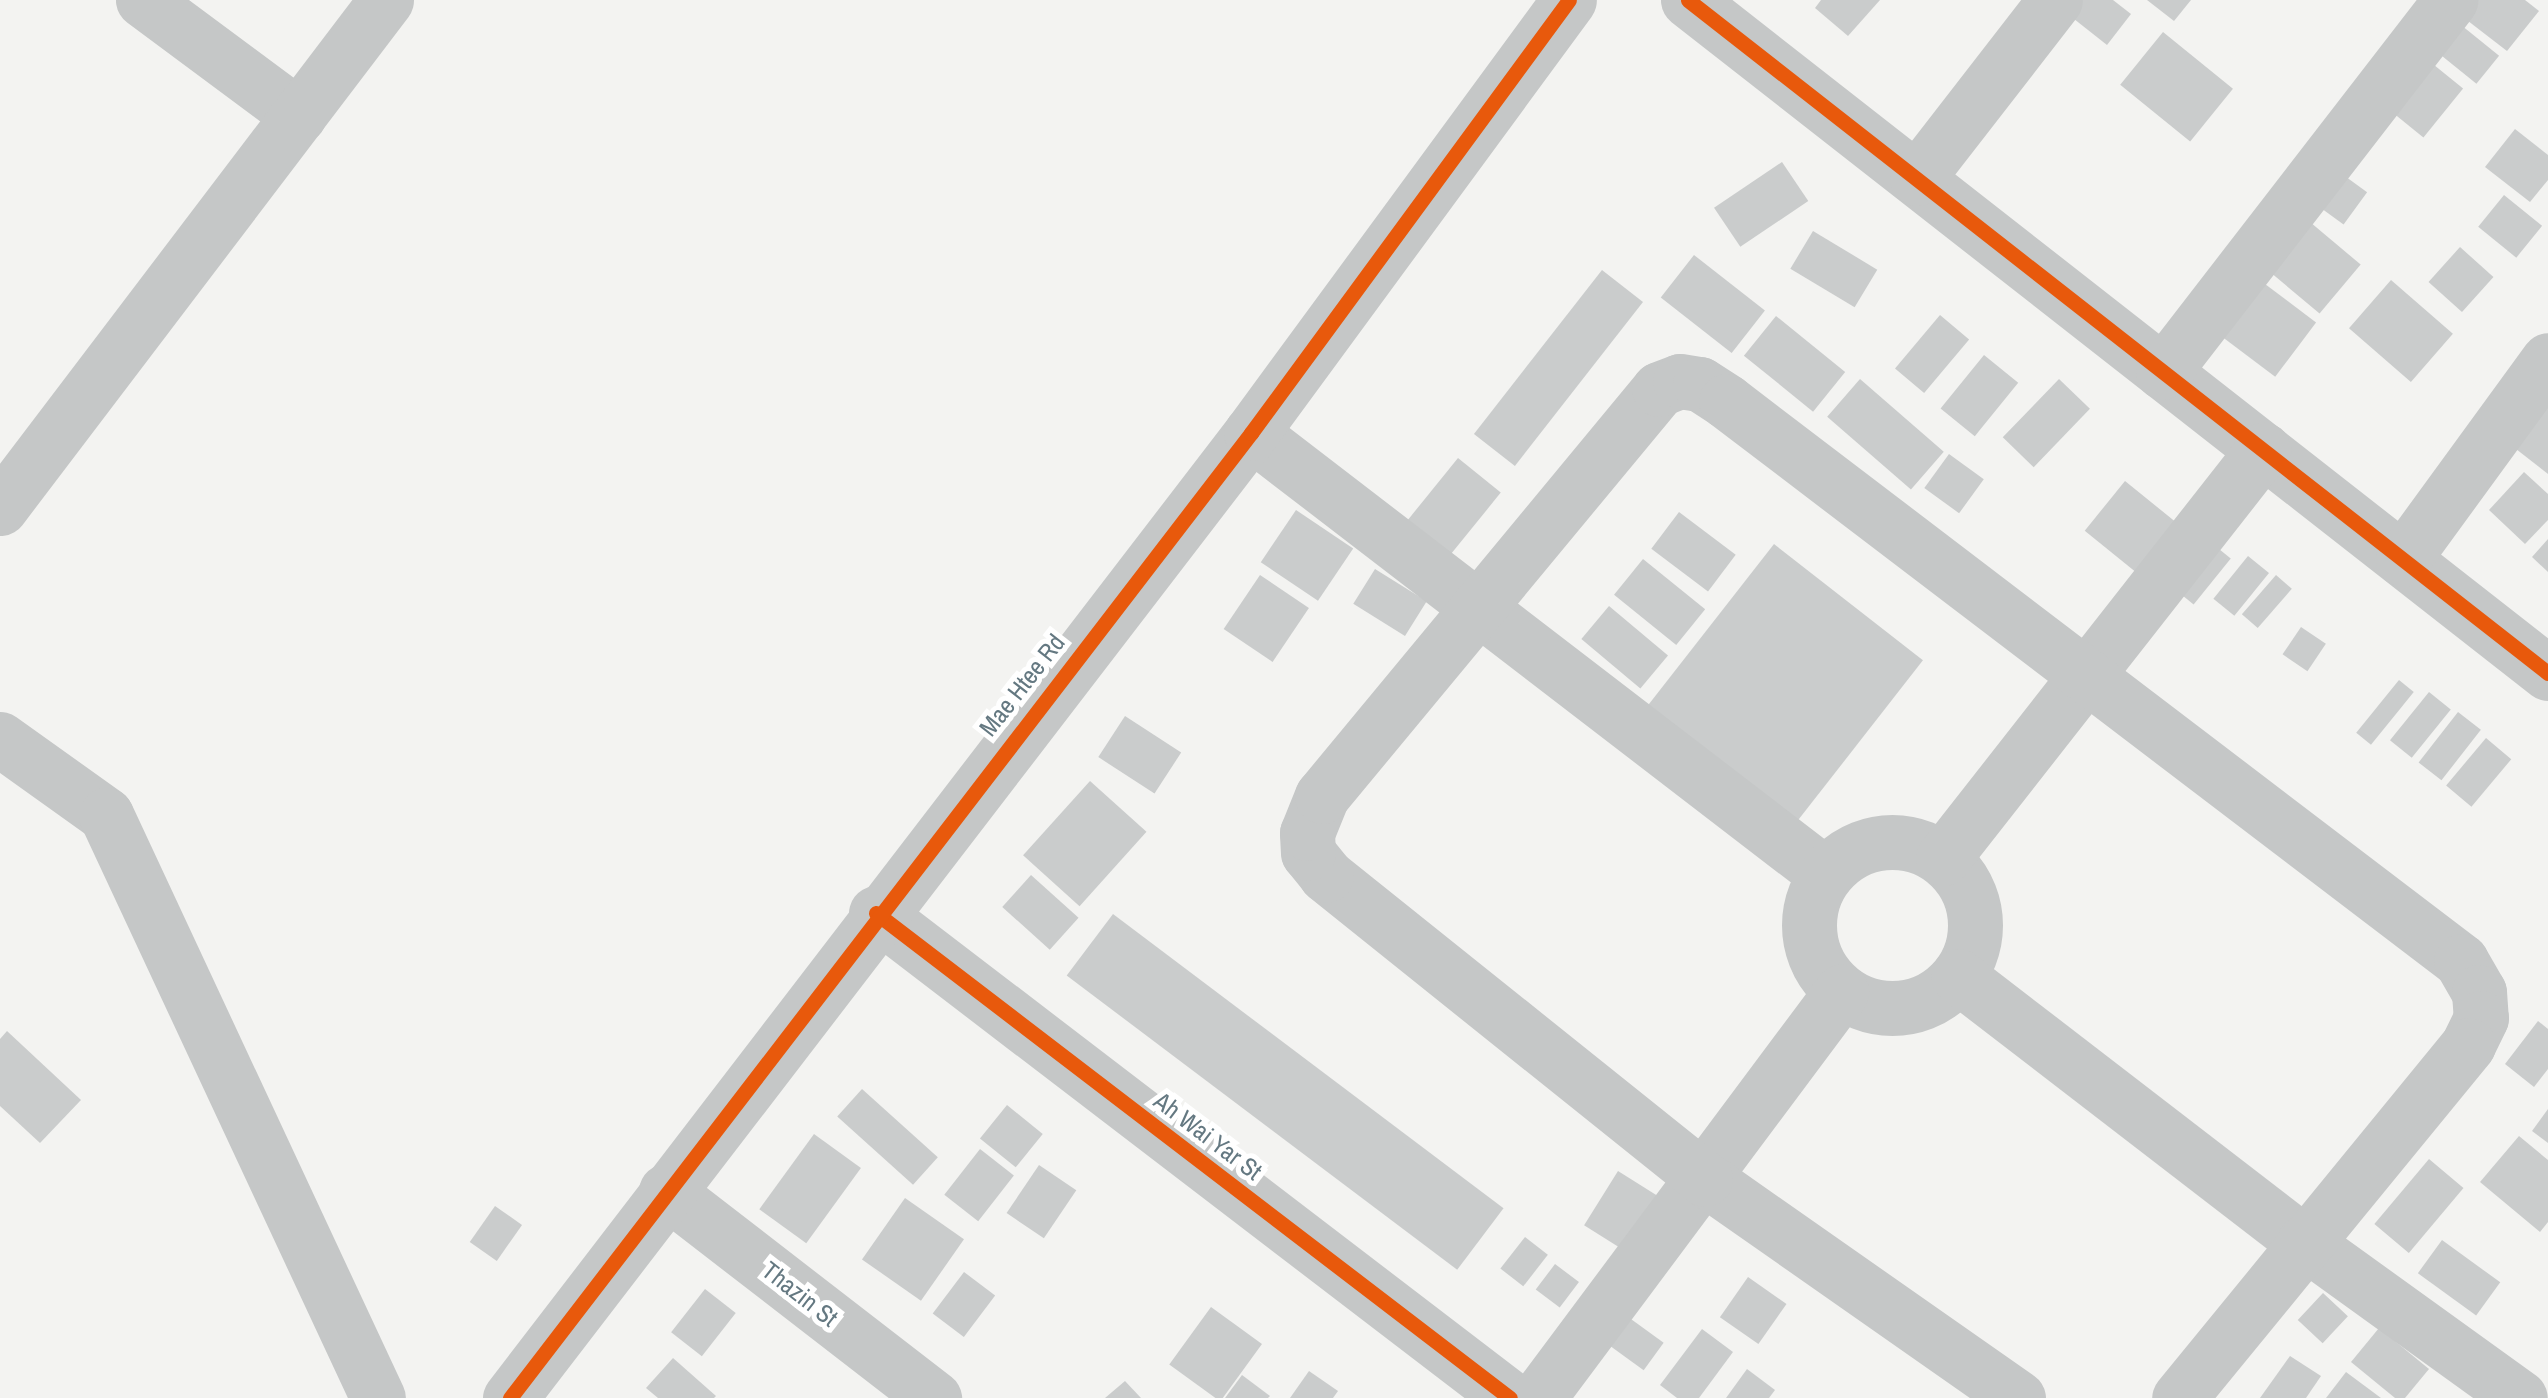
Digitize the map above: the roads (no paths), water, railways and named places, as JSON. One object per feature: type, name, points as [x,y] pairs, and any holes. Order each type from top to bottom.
[{"type":"street","points":[[144,0],[298,116]]},
{"type":"street","points":[[0,508],[386,0]]},
{"type":"street","name":"Mae Htee Rd","points":[[510,1398],[876,913],[1251,432],[1570,0]]},
{"type":"street","points":[[1688,0],[2548,673]]},
{"type":"street","points":[[1917,178],[2055,0]]},
{"type":"street","points":[[2163,372],[2450,0]]},
{"type":"street","points":[[2403,559],[2548,360]]},
{"type":"street","points":[[2018,1398],[1704,1179],[1326,875],[1308,853],[1306,833],[1322,796],[1658,389],[1680,381],[1700,384],[1726,401],[2461,960],[2479,992],[2480,1018],[2468,1045],[2178,1398]]},
{"type":"street","points":[[1251,432],[1826,874]]},
{"type":"street","points":[[1943,858],[2263,450]]},
{"type":"street","points":[[0,739],[106,815],[378,1398]]},
{"type":"street","points":[[1881,842],[1914,845],[1943,858],[1969,892],[1974,914],[1972,946],[1958,976],[1942,992],[1902,1008],[1880,1008],[1840,992],[1820,967],[1809,936],[1814,894],[1826,874],[1841,859],[1881,842]]},
{"type":"street","name":"Ah Wai Yar St","points":[[876,913],[1510,1398]]},
{"type":"street","points":[[1958,976],[2304,1242],[2520,1398]]},
{"type":"street","points":[[1538,1398],[1840,992]]},
{"type":"street","name":"Thazin St","points":[[666,1191],[934,1398]]},
{"type":"street","points":[[2528,1398],[2548,1371]]}]
